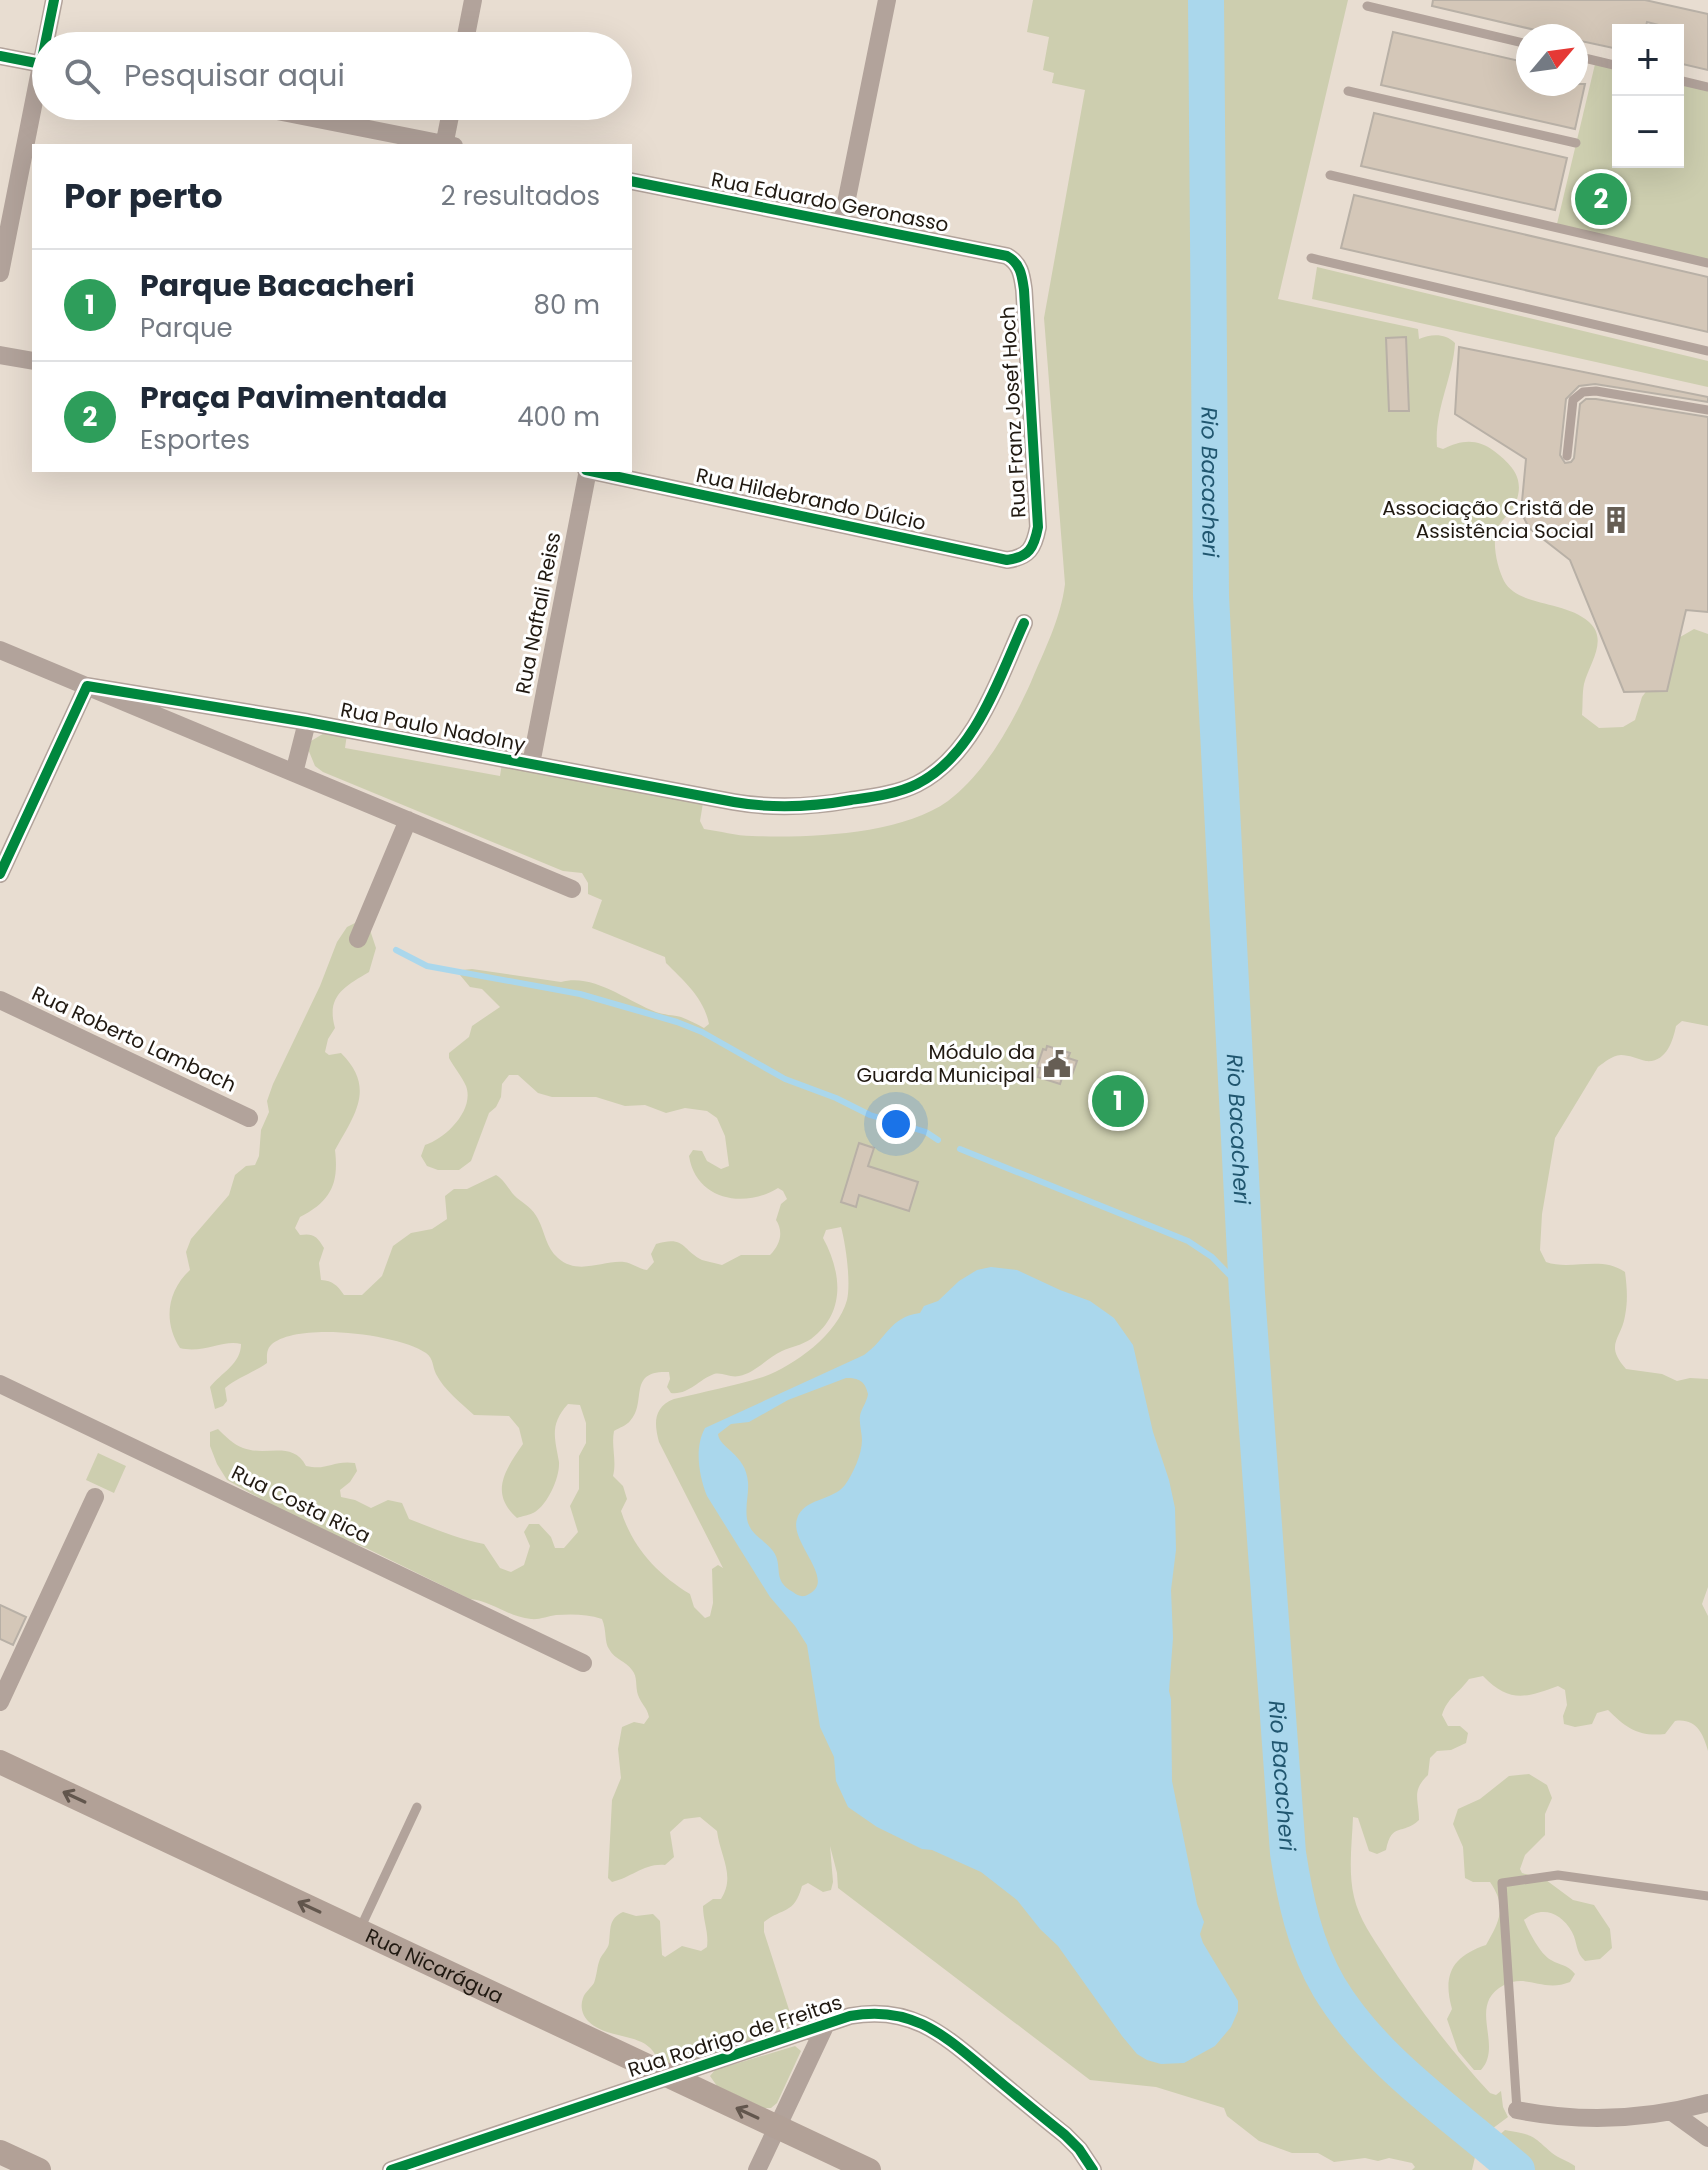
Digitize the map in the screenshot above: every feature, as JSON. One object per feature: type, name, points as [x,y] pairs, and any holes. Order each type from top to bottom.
[{"type":"main road","name":"Rua Nicarágua","points":[[0,1762],[869,2170]]},
{"type":"main road","points":[[0,2152],[39,2170]]},
{"type":"street","points":[[49,32],[54,0]]},
{"type":"street","points":[[467,32],[473,0]]},
{"type":"street","points":[[842,223],[887,0]]},
{"type":"street","points":[[0,56],[32,62]]},
{"type":"street","points":[[0,273],[32,120]]},
{"type":"street","points":[[323,120],[443,144]]},
{"type":"street","points":[[448,144],[451,120]]},
{"type":"street","name":"Rua Eduardo Geronasso","points":[[632,181],[1007,256],[1019,266]]},
{"type":"street","name":"Rua Franz Josef Hoch","points":[[1019,266],[1024,290],[1038,499],[1035,544],[1028,554]]},
{"type":"street","points":[[0,355],[32,361]]},
{"type":"street","name":"Rua Naftali Reiss","points":[[531,764],[587,472]]},
{"type":"street","name":"Rua Hildebrando Dúlcio","points":[[596,472],[1007,560],[1028,554]]},
{"type":"street","name":"Rua Paulo Nadolny","points":[[87,686],[307,722],[772,807],[799,807],[861,799],[915,785],[937,772],[953,757],[978,719],[1024,623]]},
{"type":"street","points":[[0,650],[572,889]]},
{"type":"street","points":[[0,874],[87,686]]},
{"type":"street","points":[[294,773],[307,722]]},
{"type":"street","points":[[358,939],[408,820]]},
{"type":"street","name":"Rua Roberto Lambach","points":[[0,1000],[249,1118]]},
{"type":"street","name":"Rua Costa Rica","points":[[0,1384],[583,1663]]},
{"type":"street","points":[[0,1702],[95,1497]]},
{"type":"street","name":"Rua Rodrigo de Freitas","points":[[391,2170],[667,2076],[872,2012],[902,2016],[945,2036],[1065,2135],[1093,2170]]},
{"type":"street","points":[[757,2170],[826,2024]]},
{"type":"street","points":[[1517,2110],[1582,2119],[1627,2118],[1708,2103]]},
{"type":"street","points":[[1672,2112],[1708,2138]]},
{"type":"lane","points":[[1367,6],[1516,41]]},
{"type":"lane","points":[[1588,59],[1612,65]]},
{"type":"lane","points":[[1684,81],[1708,87]]},
{"type":"lane","points":[[1348,91],[1576,143]]},
{"type":"lane","points":[[1330,175],[1708,263]]},
{"type":"lane","points":[[1311,258],[1708,351]]},
{"type":"lane","points":[[1567,456],[1573,400],[1583,392],[1596,391],[1708,410]]},
{"type":"lane","points":[[359,1931],[417,1807]]},
{"type":"lane","points":[[1517,2110],[1502,1883],[1558,1875],[1708,1896]]},
{"type":"green space","points":[[1033,0],[1348,0],[1278,299],[1418,329],[1419,339],[1438,335],[1455,343],[1438,420],[1437,447],[1443,449],[1469,442],[1481,444],[1500,456],[1515,473],[1519,486],[1516,502],[1496,533],[1499,569],[1504,581],[1520,595],[1568,610],[1595,629],[1598,644],[1584,684],[1582,715],[1599,728],[1623,727],[1635,720],[1642,697],[1662,670],[1675,640],[1694,629],[1708,634],[1708,1026],[1682,1021],[1676,1026],[1667,1050],[1659,1058],[1646,1061],[1621,1055],[1598,1067],[1555,1138],[1542,1214],[1540,1250],[1546,1262],[1606,1265],[1625,1272],[1626,1310],[1615,1348],[1619,1361],[1626,1369],[1662,1374],[1677,1381],[1708,1379],[1708,1587],[1702,1604],[1708,1616],[1708,1751],[1698,1728],[1688,1722],[1675,1721],[1665,1734],[1648,1734],[1627,1726],[1608,1710],[1597,1713],[1592,1724],[1575,1727],[1564,1724],[1567,1705],[1565,1690],[1558,1686],[1518,1696],[1501,1691],[1483,1676],[1469,1679],[1444,1709],[1442,1715],[1448,1726],[1460,1726],[1468,1733],[1466,1743],[1451,1750],[1437,1751],[1430,1758],[1428,1775],[1419,1786],[1417,1796],[1419,1820],[1391,1835],[1386,1850],[1377,1854],[1369,1851],[1358,1818],[1353,1817],[1352,1887],[1356,1905],[1367,1928],[1409,1993],[1448,2044],[1490,2093],[1496,2095],[1501,2091],[1508,2117],[1469,2146],[1447,2130],[1443,2131],[1470,2149],[1475,2157],[1472,2170],[1412,2170],[1415,2167],[1412,2163],[1389,2158],[1334,2162],[1318,2153],[1292,2153],[1259,2141],[1227,2116],[1224,2108],[1156,2087],[1090,2080],[838,1888],[830,1846],[831,1890],[823,1892],[808,1883],[802,1886],[791,1906],[764,1922],[764,1932],[792,2019],[789,2027],[681,2068],[658,2062],[647,2045],[597,2027],[584,2016],[582,2001],[594,1983],[615,1918],[623,1912],[636,1916],[653,1914],[660,1921],[662,1955],[665,1957],[682,1946],[701,1951],[707,1947],[703,1906],[713,1899],[721,1899],[727,1882],[717,1831],[700,1817],[684,1819],[670,1832],[674,1857],[665,1865],[651,1866],[612,1882],[608,1878],[612,1800],[621,1778],[618,1749],[622,1727],[634,1722],[644,1724],[649,1717],[638,1695],[634,1673],[607,1646],[602,1619],[568,1614],[531,1619],[470,1599],[366,1548],[304,1523],[227,1480],[210,1446],[210,1432],[218,1429],[240,1447],[294,1453],[306,1466],[355,1463],[357,1471],[340,1490],[341,1497],[371,1508],[388,1500],[402,1503],[409,1519],[484,1544],[500,1568],[511,1572],[524,1565],[530,1546],[524,1532],[529,1524],[539,1524],[551,1537],[555,1548],[564,1548],[578,1532],[570,1506],[579,1489],[579,1456],[586,1443],[586,1423],[580,1405],[568,1404],[558,1419],[555,1432],[559,1468],[549,1497],[535,1512],[517,1518],[508,1509],[502,1490],[506,1472],[523,1444],[519,1428],[509,1416],[474,1415],[443,1385],[426,1353],[394,1340],[372,1336],[302,1333],[271,1345],[267,1363],[225,1388],[227,1401],[215,1409],[210,1387],[234,1363],[241,1344],[180,1348],[171,1328],[172,1297],[190,1270],[186,1252],[191,1239],[229,1195],[235,1175],[246,1166],[255,1165],[273,1084],[320,986],[337,942],[347,927],[359,921],[369,927],[376,948],[369,972],[345,988],[335,1000],[335,1028],[325,1052],[329,1055],[341,1053],[352,1066],[358,1078],[359,1101],[335,1150],[336,1173],[331,1190],[319,1205],[300,1217],[295,1228],[300,1235],[314,1236],[324,1248],[319,1263],[321,1280],[334,1284],[344,1295],[362,1295],[382,1276],[393,1246],[411,1233],[432,1229],[447,1219],[445,1196],[454,1189],[467,1189],[496,1175],[534,1212],[554,1254],[574,1266],[624,1262],[647,1270],[654,1262],[651,1254],[656,1244],[673,1241],[702,1260],[722,1265],[741,1255],[770,1255],[776,1247],[780,1234],[776,1220],[781,1204],[787,1199],[783,1191],[778,1188],[751,1198],[723,1196],[701,1183],[693,1171],[689,1156],[693,1150],[702,1151],[707,1161],[721,1169],[729,1166],[725,1136],[717,1118],[707,1111],[685,1108],[666,1113],[645,1105],[625,1106],[596,1097],[552,1097],[538,1093],[518,1075],[509,1075],[502,1084],[496,1107],[489,1113],[471,1161],[459,1170],[438,1170],[427,1166],[421,1156],[425,1145],[441,1137],[456,1122],[468,1095],[449,1053],[469,1037],[472,1026],[500,1007],[482,989],[470,987],[460,975],[462,970],[561,982],[585,981],[656,1012],[681,1017],[704,1028],[709,1024],[698,998],[666,963],[665,957],[592,928],[602,900],[588,894],[588,883],[582,873],[563,871],[323,772],[315,766],[308,749],[311,741],[326,732],[347,734],[345,748],[500,776],[502,763],[703,803],[700,821],[704,829],[746,836],[827,835],[880,828],[928,812],[962,789],[986,762],[1015,714],[1051,634],[1065,584],[1044,318],[1085,90],[1052,83],[1054,73],[1043,70],[1049,37],[1027,32]],"holes":[[[841,1227],[848,1274],[847,1300],[842,1313],[825,1336],[801,1357],[775,1372],[674,1399],[659,1411],[656,1429],[659,1442],[723,1568],[718,1565],[712,1569],[713,1603],[710,1616],[705,1618],[694,1607],[690,1594],[667,1578],[632,1537],[621,1511],[627,1499],[623,1486],[613,1476],[614,1431],[629,1422],[635,1413],[640,1389],[647,1376],[669,1372],[667,1387],[671,1393],[683,1392],[714,1374],[745,1374],[782,1351],[811,1339],[830,1317],[837,1292],[834,1265],[823,1238],[826,1230]]]},
{"type":"green space","points":[[1596,60],[1612,64],[1612,168],[1684,168],[1684,81],[1708,87],[1708,263],[1556,228]]},
{"type":"green space","points":[[1317,267],[1708,361],[1708,387],[1312,299]]},
{"type":"green space","points":[[98,1453],[126,1466],[114,1493],[86,1480]]},
{"type":"green space","points":[[1529,1774],[1547,1785],[1552,1798],[1545,1814],[1545,1835],[1525,1855],[1520,1869],[1522,1873],[1546,1880],[1573,1900],[1594,1905],[1610,1929],[1612,1948],[1600,1959],[1585,1961],[1572,1932],[1556,1915],[1537,1913],[1524,1920],[1543,1953],[1575,1974],[1570,1982],[1560,1985],[1520,1981],[1504,1985],[1493,1993],[1486,2014],[1487,2060],[1481,2070],[1474,2070],[1458,2051],[1447,2019],[1452,2009],[1448,1986],[1458,1961],[1486,1945],[1498,1921],[1500,1906],[1490,1882],[1473,1882],[1465,1878],[1463,1847],[1453,1824],[1458,1809],[1480,1799],[1509,1776]]},
{"type":"green space","points":[[795,2046],[801,2051],[777,2103],[771,2108],[764,2108],[717,2086],[710,2076],[715,2070]]},
{"type":"green space","points":[[1505,2130],[1531,2136],[1554,2155],[1575,2166],[1575,2170],[1525,2170],[1498,2143],[1496,2138]]},
{"type":"water","points":[[991,1267],[1017,1270],[1090,1301],[1114,1318],[1133,1345],[1153,1432],[1169,1480],[1175,1508],[1176,1550],[1171,1590],[1173,1638],[1169,1691],[1172,1781],[1197,1904],[1204,1922],[1200,1934],[1238,2001],[1238,2011],[1231,2027],[1215,2046],[1184,2063],[1161,2064],[1137,2054],[1058,1946],[1017,1900],[981,1872],[932,1850],[922,1849],[877,1827],[848,1807],[836,1781],[834,1757],[820,1727],[807,1645],[770,1597],[707,1496],[702,1480],[699,1453],[705,1428],[864,1355],[894,1324],[920,1313],[924,1306],[938,1301],[959,1281],[977,1270]],"holes":[[[846,1378],[863,1383],[868,1394],[860,1416],[860,1451],[845,1485],[805,1507],[797,1519],[799,1538],[818,1580],[816,1588],[801,1596],[782,1583],[773,1551],[749,1524],[746,1472],[718,1434],[731,1424],[749,1422],[788,1400]]]},
{"type":"building","points":[[1433,0],[1645,0],[1708,14],[1708,70],[1684,64],[1684,24],[1612,24],[1612,48],[1588,43],[1588,24],[1516,26],[1432,6]]},
{"type":"building","points":[[1393,32],[1516,60],[1516,96],[1582,96],[1575,129],[1381,85]]},
{"type":"building","points":[[1374,113],[1567,158],[1555,210],[1361,166]]},
{"type":"building","points":[[1354,195],[1708,277],[1708,332],[1341,248]]},
{"type":"building","points":[[1406,337],[1409,411],[1389,411],[1386,338]]},
{"type":"building","name":"Associação Cristã de Assistência Social","points":[[1459,347],[1708,397],[1708,402],[1595,384],[1579,386],[1566,399],[1560,455],[1565,463],[1574,458],[1580,404],[1586,399],[1708,417],[1708,612],[1686,610],[1667,691],[1624,692],[1570,560],[1529,528],[1521,512],[1526,459],[1455,414]]},
{"type":"building","name":"Módulo da Guarda Municipal","points":[[1047,1046],[1070,1053],[1068,1058],[1077,1061],[1071,1078],[1063,1075],[1060,1084],[1038,1077],[1040,1068],[1037,1067]]},
{"type":"building","points":[[859,1143],[874,1148],[868,1166],[918,1182],[909,1211],[859,1195],[856,1207],[841,1202]]},
{"type":"building","points":[[0,1605],[26,1617],[13,1645],[0,1639]]},
{"type":"waterway","name":"Rio Bacacheri","points":[[1206,0],[1211,596],[1247,1293],[1288,1853],[1307,1939],[1329,1987],[1347,2014],[1416,2086],[1517,2170]]},
{"type":"waterway","points":[[396,950],[427,966],[580,994],[677,1022],[702,1032],[785,1079],[870,1115],[926,1132],[938,1140]]},
{"type":"waterway","points":[[960,1149],[1188,1241],[1212,1257],[1247,1293]]},
{"type":"cycle path","points":[[48,32],[54,0]]},
{"type":"cycle path","points":[[0,56],[32,62]]},
{"type":"cycle path","points":[[595,472],[1007,560],[1021,557],[1029,550],[1038,527],[1024,290],[1020,271],[1012,259],[632,181]]},
{"type":"cycle path","points":[[0,874],[87,686],[307,722],[734,802],[807,806],[893,793],[917,784],[937,771],[955,754],[983,713],[1024,623]]},
{"type":"cycle path","points":[[391,2170],[850,2016],[873,2014],[911,2020],[944,2037],[1065,2135],[1093,2170]]},
{"type":"place","name":"Praça Pavimentada","points":[[1601,199]]},
{"type":"place","name":"Associação Cristã de Assistência Social","points":[[1616,520]]},
{"type":"place","name":"Módulo da Guarda Municipal","points":[[1057,1064]]},
{"type":"place","name":"Parque Bacacheri","points":[[1118,1101]]}]
